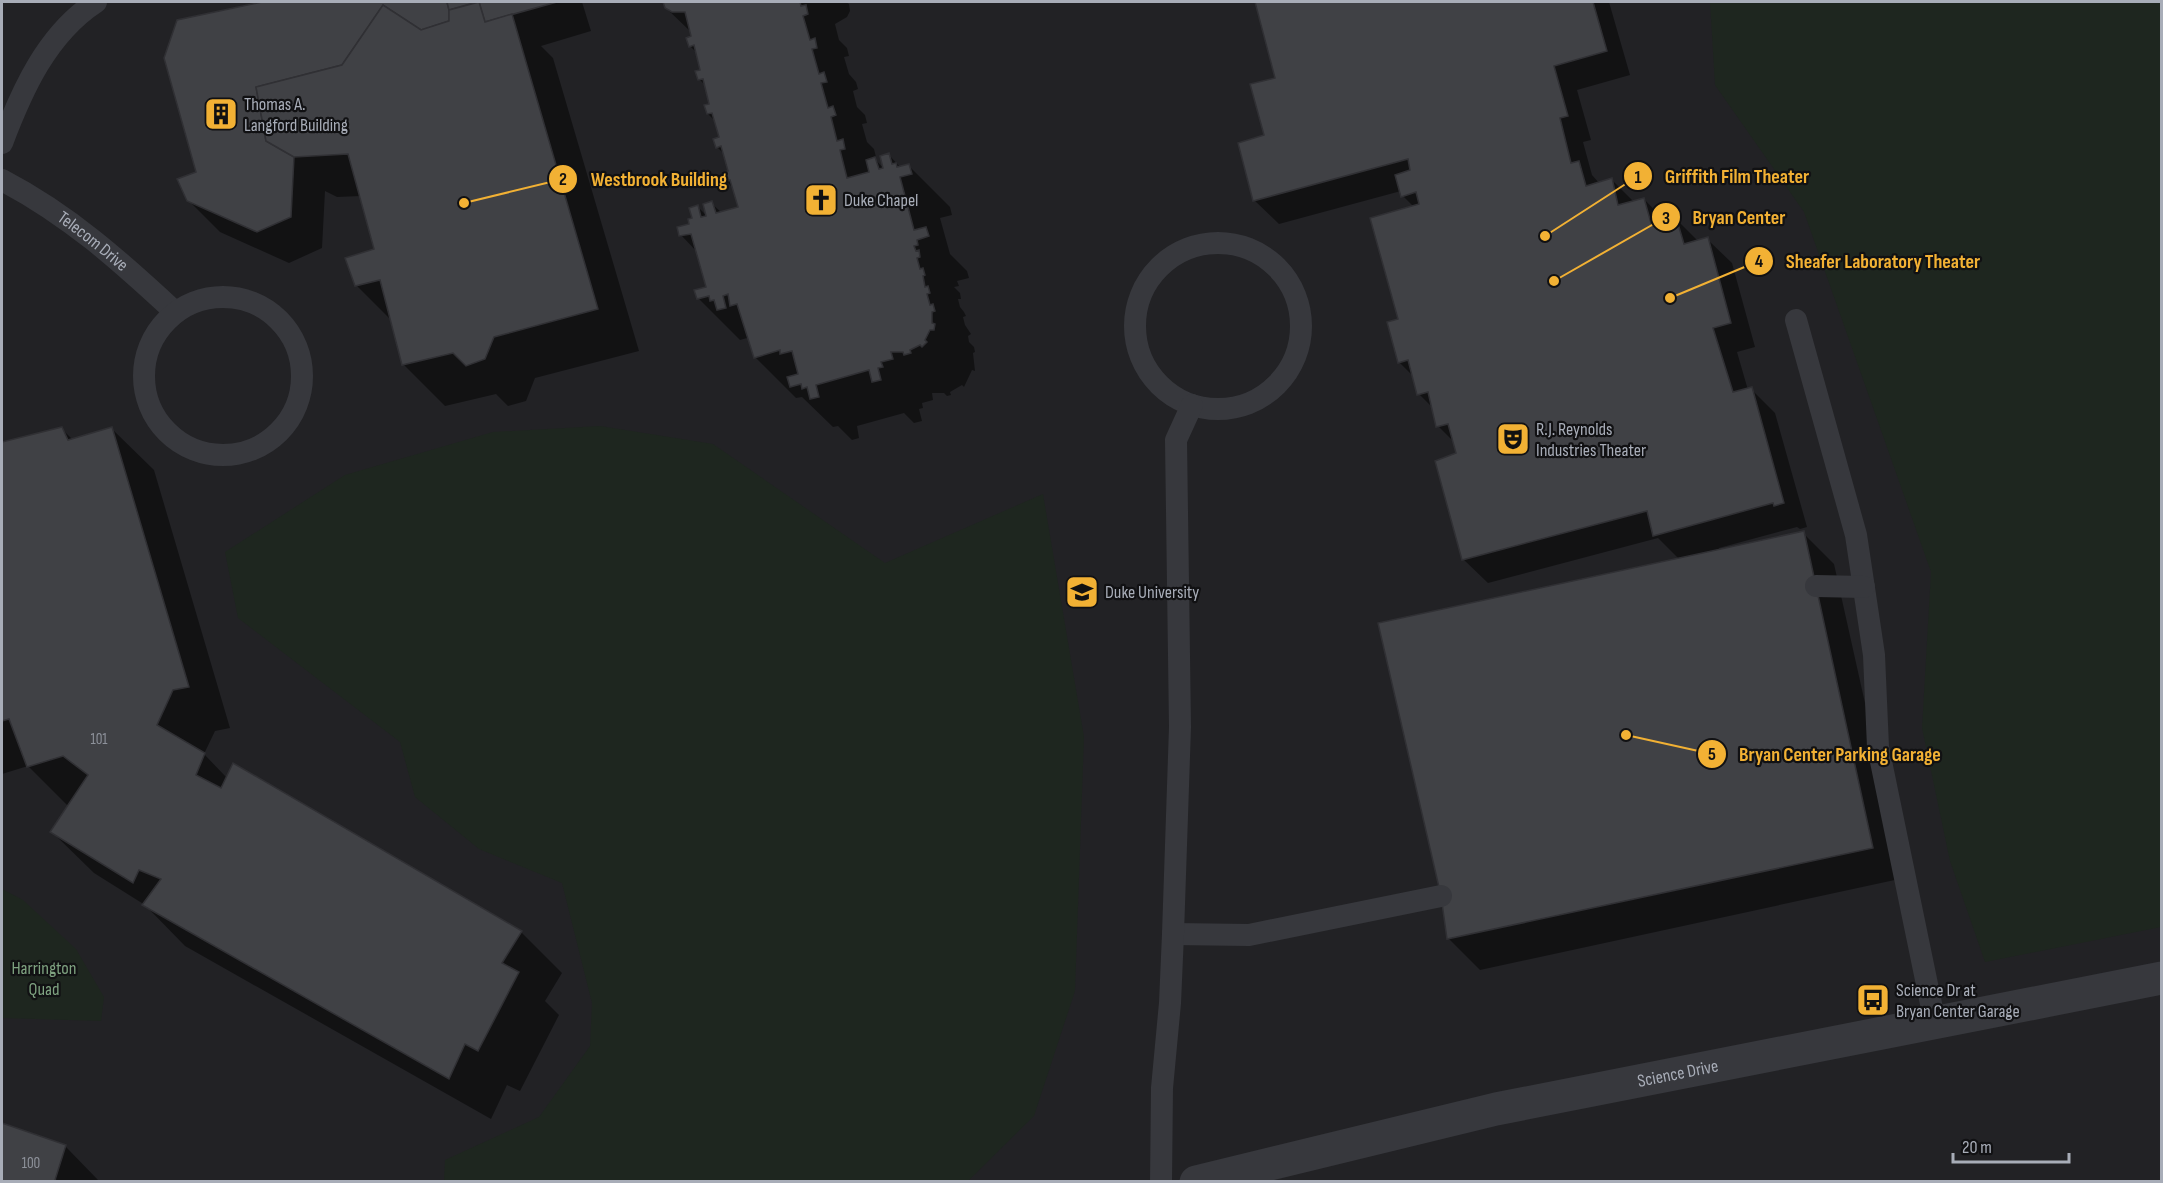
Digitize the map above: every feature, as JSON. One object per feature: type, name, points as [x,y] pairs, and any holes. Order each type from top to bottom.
[{"type":"street","name":"Science Drive","points":[[1197,1182],[1496,1109],[2162,978]]},
{"type":"lane","points":[[2,143],[29,81],[50,45],[82,11],[96,2]]},
{"type":"lane","name":"Telecom Drive","points":[[2,180],[34,197],[83,230],[175,312]]},
{"type":"lane","points":[[1202,244],[1229,244],[1256,252],[1278,268],[1293,291],[1301,318],[1299,345],[1289,370],[1270,391],[1246,404],[1220,409],[1192,405],[1168,392],[1149,373],[1138,348],[1135,321],[1141,294],[1155,270],[1185,250],[1202,244]]},
{"type":"lane","points":[[231,298],[248,301],[271,313],[289,332],[300,355],[302,381],[297,406],[291,417],[285,427],[267,443],[244,453],[217,456],[190,450],[168,435],[152,413],[144,387],[143,365],[149,345],[159,327],[175,312],[197,300],[231,298]]},
{"type":"lane","points":[[1796,320],[1856,535],[1875,655],[1878,747],[1935,1023]]},
{"type":"lane","points":[[1161,1182],[1162,1088],[1170,1003],[1180,728],[1176,440],[1192,405]]},
{"type":"lane","points":[[1816,586],[1864,588]]},
{"type":"lane","points":[[1173,934],[1249,935],[1442,896]]},
{"type":"shaded area","name":"Duke University","points":[[2,2],[2161,2],[2161,1181],[2,1181]]},
{"type":"green space","points":[[1710,2],[2161,2],[2161,927],[1985,962],[1950,861],[1922,728],[1931,572],[1804,212],[1715,85]]},
{"type":"green space","points":[[600,426],[713,444],[885,563],[1043,494],[1084,737],[1075,991],[1034,1116],[968,1181],[444,1181],[445,1160],[539,1117],[590,1046],[592,1003],[562,883],[479,849],[415,797],[400,742],[238,618],[225,552],[345,475],[493,432]]},
{"type":"green space","name":"Harrington Quad","points":[[2,889],[23,900],[76,949],[104,997],[101,1021],[2,1018]]},
{"type":"building","name":"Thomas A. Langford Building","points":[[262,2],[447,2],[449,21],[421,30],[383,5],[342,65],[256,87],[266,141],[294,157],[291,217],[257,232],[187,201],[177,179],[196,172],[164,58],[177,20]]},
{"type":"building","points":[[447,2],[477,2],[449,10]]},
{"type":"building","points":[[479,2],[557,2],[485,22]]},
{"type":"building","points":[[479,2],[485,22],[512,14],[598,309],[494,337],[485,359],[466,366],[453,353],[402,365],[380,280],[355,286],[345,258],[374,249],[348,154],[294,157],[266,141],[256,87],[342,65],[383,5],[421,30],[449,21],[449,10]]},
{"type":"building","name":"Duke Chapel","points":[[663,2],[800,2],[801,6],[806,5],[808,14],[803,16],[810,40],[815,38],[817,48],[812,49],[819,74],[824,72],[827,82],[821,83],[828,108],[833,106],[836,115],[831,117],[837,141],[843,139],[845,149],[840,150],[847,178],[869,172],[866,160],[875,157],[879,169],[883,168],[880,156],[889,153],[892,164],[896,163],[897,167],[909,164],[912,174],[900,177],[914,230],[926,227],[929,236],[917,240],[918,245],[914,246],[916,251],[919,250],[920,257],[917,258],[920,269],[923,268],[925,275],[923,276],[925,287],[928,286],[930,293],[927,294],[930,305],[933,304],[935,311],[932,312],[932,323],[935,324],[934,330],[930,330],[925,340],[927,342],[922,347],[920,345],[910,350],[911,353],[904,355],[903,352],[891,352],[893,359],[881,362],[883,367],[878,368],[881,380],[872,382],[869,370],[816,385],[819,397],[810,399],[807,387],[802,389],[801,384],[790,387],[787,377],[798,374],[792,351],[780,354],[780,350],[754,358],[737,304],[730,306],[728,294],[723,296],[726,308],[717,310],[714,300],[710,301],[709,296],[697,299],[694,290],[706,287],[691,234],[679,236],[677,227],[689,224],[688,219],[692,218],[689,208],[698,205],[701,217],[706,216],[703,204],[712,201],[716,213],[738,207],[730,180],[725,182],[723,172],[728,171],[721,146],[716,148],[713,139],[719,137],[712,113],[707,114],[704,105],[709,104],[703,79],[698,80],[695,71],[700,70],[694,45],[689,47],[686,38],[691,36],[685,12],[672,12],[665,8]]},
{"type":"building","points":[[1255,2],[1593,2],[1607,51],[1554,66],[1568,116],[1560,118],[1571,163],[1579,161],[1586,186],[1612,178],[1618,205],[1644,198],[1651,223],[1676,217],[1684,244],[1708,237],[1731,323],[1713,328],[1733,392],[1752,387],[1784,503],[1774,506],[1773,503],[1653,536],[1647,511],[1462,560],[1435,461],[1456,453],[1448,424],[1436,427],[1428,392],[1417,395],[1408,360],[1398,363],[1387,322],[1398,319],[1370,218],[1419,204],[1416,192],[1401,197],[1395,175],[1410,170],[1408,159],[1253,201],[1238,143],[1264,135],[1250,84],[1275,78]]},
{"type":"building","points":[[62,427],[68,440],[112,427],[189,687],[173,690],[157,725],[205,753],[196,775],[221,788],[233,763],[522,931],[502,963],[519,972],[478,1051],[465,1044],[449,1079],[142,905],[161,879],[139,870],[133,883],[50,832],[88,775],[63,756],[27,767],[9,719],[2,721],[2,442]]},
{"type":"building","points":[[1804,531],[1873,848],[1447,939],[1441,896],[1378,623]]},
{"type":"building","points":[[2,1123],[66,1145],[55,1180],[59,1182],[2,1182]]},
{"type":"place","name":"Thomas A. Langford Building","points":[[221,114]]},
{"type":"place","name":"Duke Chapel","points":[[821,200]]},
{"type":"place","name":"Westbrook Building","points":[[464,203]]},
{"type":"place","name":"Griffith Film Theater","points":[[1545,236]]},
{"type":"place","name":"Bryan Center","points":[[1554,281]]},
{"type":"place","name":"Sheafer Laboratory Theater","points":[[1670,298]]},
{"type":"place","name":"R.J. Reynolds Industries Theater","points":[[1513,439]]},
{"type":"place","name":"Duke University","points":[[1082,592]]},
{"type":"place","name":"Bryan Center Parking Garage","points":[[1626,735]]},
{"type":"place","name":"Science Dr at Bryan Center Garage","points":[[1873,1000]]}]
